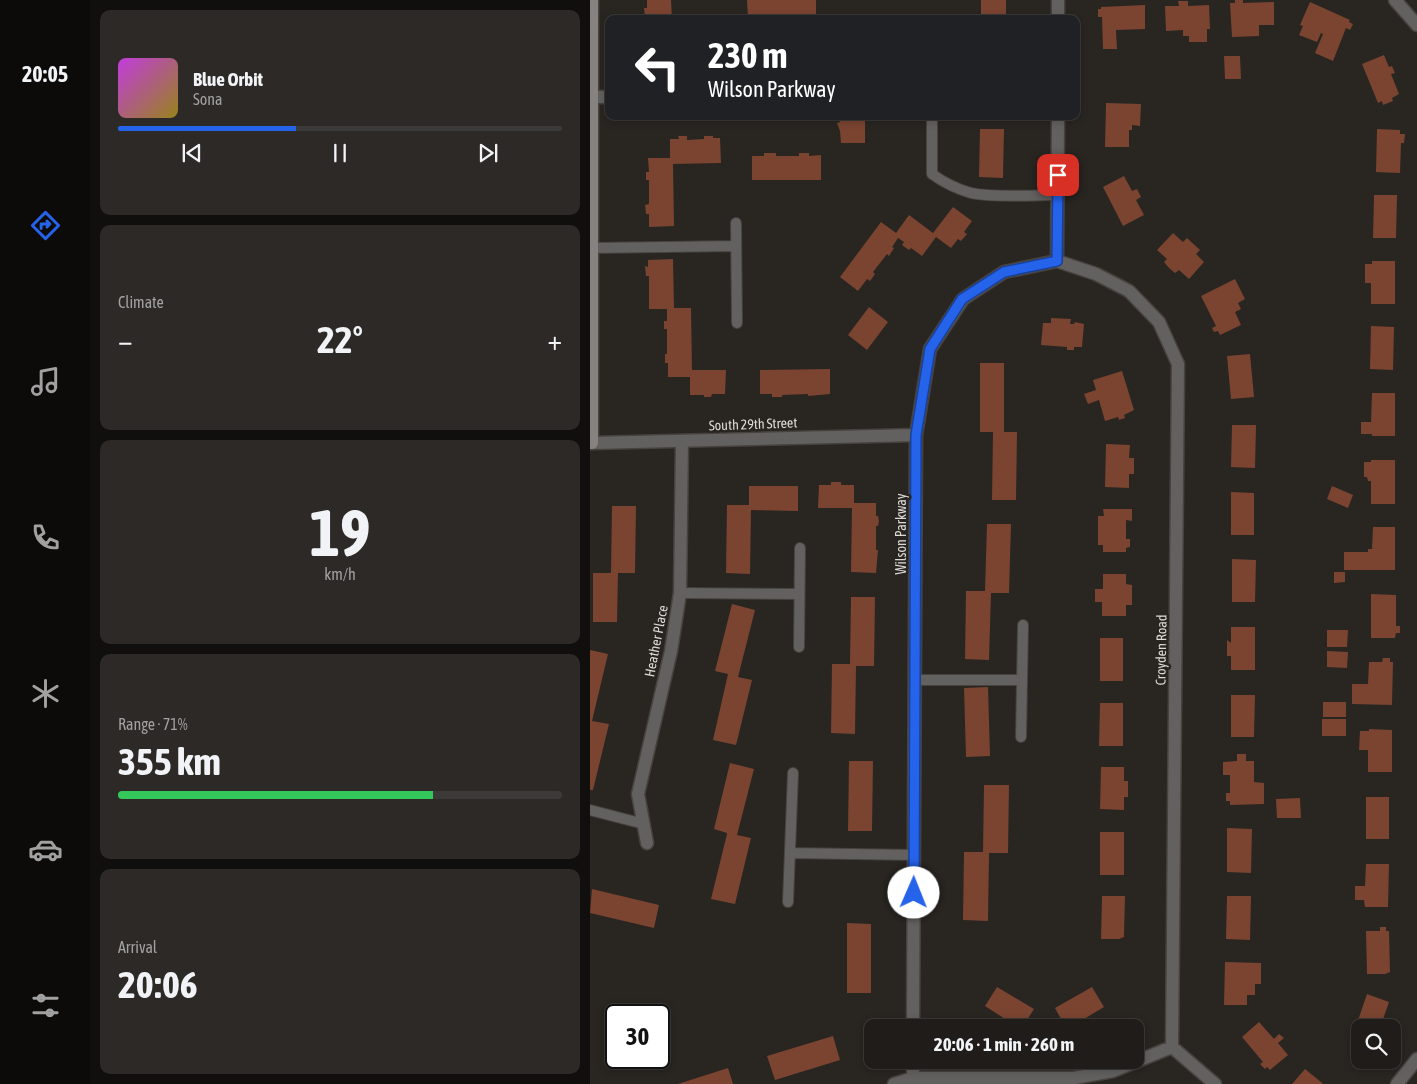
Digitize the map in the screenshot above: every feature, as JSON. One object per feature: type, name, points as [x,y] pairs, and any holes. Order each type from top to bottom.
[{"type":"street","points":[[591,443],[592,0]]},
{"type":"street","points":[[1058,0],[1058,15]]},
{"type":"street","points":[[1395,0],[1417,25]]},
{"type":"street","points":[[592,97],[605,97]]},
{"type":"street","points":[[1057,261],[1058,120]]},
{"type":"street","name":"Wilson Parkway","points":[[913,1019],[916,435],[930,349],[962,299],[1004,272],[1057,261]]},
{"type":"street","name":"Croyden Road","points":[[1057,261],[1096,274],[1129,291],[1159,322],[1178,364],[1172,1047]]},
{"type":"street","name":"South 29th Street","points":[[591,443],[916,435]]},
{"type":"street","name":"Heather Place","points":[[647,843],[638,794],[671,651],[680,593],[682,441]]},
{"type":"street","points":[[894,1084],[913,1078],[1074,1078],[1113,1071],[1172,1047],[1215,1084]]},
{"type":"street","points":[[1396,1084],[1417,1059]]},
{"type":"street","points":[[913,1069],[913,1078]]},
{"type":"lane","points":[[932,120],[932,174],[944,182],[970,192],[986,194],[1058,195]]},
{"type":"lane","points":[[736,223],[737,323]]},
{"type":"lane","points":[[592,248],[736,246]]},
{"type":"lane","points":[[799,647],[800,548]]},
{"type":"lane","points":[[680,593],[799,594]]},
{"type":"lane","points":[[1021,737],[1023,625]]},
{"type":"lane","points":[[916,680],[1022,680]]},
{"type":"lane","points":[[788,902],[793,773]]},
{"type":"lane","points":[[590,810],[644,824]]},
{"type":"lane","points":[[790,853],[915,854]]},
{"type":"building","points":[[647,0],[671,0],[672,15],[645,15],[644,8],[647,8]]},
{"type":"building","points":[[747,0],[816,0],[816,15],[748,15]]},
{"type":"building","points":[[981,0],[1006,0],[1006,14],[981,14]]},
{"type":"building","points":[[1235,0],[1243,0],[1243,3],[1274,2],[1274,25],[1259,25],[1259,36],[1232,37],[1230,3],[1235,3]]},
{"type":"building","points":[[1178,1],[1188,1],[1188,6],[1209,5],[1210,29],[1207,29],[1207,42],[1189,42],[1189,36],[1183,36],[1183,30],[1166,31],[1165,6],[1179,6]]},
{"type":"building","points":[[1310,2],[1350,20],[1349,22],[1353,24],[1350,30],[1346,28],[1333,61],[1315,53],[1323,34],[1321,33],[1317,42],[1299,35],[1303,26],[1300,25]]},
{"type":"building","points":[[1145,5],[1145,29],[1116,30],[1117,49],[1103,49],[1102,17],[1098,17],[1098,9],[1101,9],[1101,7]]},
{"type":"building","points":[[1384,55],[1389,67],[1392,66],[1395,73],[1391,74],[1399,94],[1392,98],[1393,101],[1383,105],[1382,101],[1378,103],[1362,64]]},
{"type":"building","points":[[1224,56],[1240,56],[1241,79],[1225,79]]},
{"type":"building","points":[[1106,103],[1141,104],[1140,126],[1132,125],[1132,130],[1129,130],[1129,147],[1105,147]]},
{"type":"building","points":[[840,120],[865,120],[865,143],[841,143],[837,123]]},
{"type":"building","points":[[980,129],[1004,129],[1003,178],[979,177]]},
{"type":"building","points":[[1377,129],[1400,130],[1400,134],[1405,134],[1404,143],[1401,143],[1400,173],[1376,172]]},
{"type":"building","points":[[678,136],[687,136],[687,140],[704,139],[704,136],[720,138],[721,163],[673,164],[674,226],[649,227],[649,214],[646,214],[645,205],[649,204],[649,180],[646,180],[646,172],[649,172],[648,158],[670,158],[670,139],[679,139]]},
{"type":"building","points":[[764,153],[776,153],[776,156],[799,156],[799,153],[809,153],[809,156],[821,155],[821,180],[752,180],[752,156],[764,156]]},
{"type":"building","points":[[1124,176],[1132,191],[1137,189],[1141,197],[1136,200],[1144,215],[1123,226],[1103,187]]},
{"type":"building","points":[[1374,195],[1397,195],[1396,238],[1373,238]]},
{"type":"building","points":[[953,207],[972,221],[964,232],[967,234],[961,241],[958,239],[951,248],[936,237],[922,256],[911,248],[909,250],[902,245],[904,242],[898,238],[889,256],[887,254],[873,272],[875,274],[870,281],[867,279],[858,291],[840,277],[881,222],[896,233],[909,215],[933,233]]},
{"type":"building","points":[[1173,233],[1183,242],[1187,238],[1200,250],[1196,254],[1204,262],[1189,279],[1179,270],[1175,273],[1169,268],[1164,262],[1167,259],[1157,250]]},
{"type":"building","points":[[673,259],[674,308],[691,308],[692,370],[726,370],[725,394],[712,394],[711,397],[690,395],[690,377],[668,377],[668,363],[665,363],[667,329],[664,329],[664,321],[667,321],[667,309],[649,309],[649,276],[646,276],[645,266],[648,267],[648,260]]},
{"type":"building","points":[[1372,261],[1395,261],[1395,304],[1371,304],[1371,283],[1365,283],[1365,264],[1372,264]]},
{"type":"building","points":[[1235,279],[1245,299],[1238,303],[1241,309],[1235,312],[1241,325],[1220,335],[1218,331],[1214,332],[1212,328],[1216,326],[1201,296]]},
{"type":"building","points":[[869,307],[888,322],[867,350],[848,335]]},
{"type":"building","points":[[1051,318],[1071,319],[1070,324],[1075,322],[1084,324],[1082,347],[1074,347],[1074,350],[1067,350],[1067,347],[1041,345],[1043,323],[1051,323]]},
{"type":"building","points":[[1371,326],[1394,327],[1393,370],[1370,369]]},
{"type":"building","points":[[1250,354],[1254,397],[1231,399],[1227,356]]},
{"type":"building","points":[[980,363],[1004,363],[1004,432],[1017,432],[1016,500],[992,500],[993,432],[980,432]]},
{"type":"building","points":[[830,369],[830,394],[772,397],[772,394],[760,394],[760,370]]},
{"type":"building","points":[[1122,371],[1134,410],[1124,415],[1125,418],[1119,420],[1118,417],[1105,421],[1099,400],[1088,404],[1084,394],[1096,390],[1093,380]]},
{"type":"building","points":[[1372,393],[1395,393],[1395,436],[1361,434],[1361,422],[1371,422]]},
{"type":"building","points":[[1232,425],[1256,425],[1255,468],[1231,467]]},
{"type":"building","points":[[1106,444],[1130,445],[1129,458],[1134,458],[1134,474],[1129,474],[1129,488],[1105,487]]},
{"type":"building","points":[[1371,460],[1395,460],[1395,504],[1371,504],[1371,481],[1364,477],[1364,462],[1371,462]]},
{"type":"building","points":[[831,482],[841,482],[841,485],[854,485],[854,503],[876,503],[876,516],[878,516],[879,521],[878,526],[876,526],[876,550],[878,550],[876,573],[851,572],[852,508],[818,508],[819,485],[831,485]]},
{"type":"building","points":[[749,486],[798,486],[798,511],[751,510],[750,574],[726,573],[727,505],[749,505]]},
{"type":"building","points":[[1332,486],[1353,495],[1348,508],[1327,499]]},
{"type":"building","points":[[1231,492],[1254,493],[1254,535],[1231,535]]},
{"type":"building","points":[[612,506],[636,506],[635,573],[618,573],[617,622],[593,622],[593,573],[611,573]]},
{"type":"building","points":[[1103,509],[1132,509],[1132,521],[1126,520],[1126,539],[1130,539],[1130,547],[1126,548],[1126,552],[1103,552],[1103,545],[1098,545],[1098,516],[1104,516]]},
{"type":"building","points":[[987,524],[1011,524],[1009,593],[991,593],[989,660],[965,659],[966,591],[985,591]]},
{"type":"building","points":[[1373,527],[1395,527],[1395,570],[1344,570],[1344,552],[1368,552],[1368,549],[1372,549]]},
{"type":"building","points":[[1232,559],[1256,560],[1255,602],[1232,602]]},
{"type":"building","points":[[1334,572],[1345,572],[1345,582],[1334,583]]},
{"type":"building","points":[[1103,574],[1126,574],[1126,584],[1132,585],[1132,605],[1126,605],[1126,616],[1102,616],[1102,602],[1095,602],[1095,589],[1103,589]]},
{"type":"building","points":[[1371,594],[1396,595],[1396,626],[1400,626],[1400,633],[1396,633],[1395,638],[1371,638]]},
{"type":"building","points":[[851,597],[875,597],[874,666],[856,666],[855,734],[831,733],[832,664],[850,664]]},
{"type":"building","points":[[732,604],[755,610],[738,677],[752,680],[736,745],[713,740],[728,674],[715,671]]},
{"type":"building","points":[[1231,627],[1255,627],[1255,670],[1231,670],[1231,656],[1227,656],[1227,640],[1231,643]]},
{"type":"building","points":[[1327,630],[1348,630],[1347,647],[1327,647]]},
{"type":"building","points":[[1100,638],[1123,638],[1123,681],[1100,681]]},
{"type":"building","points":[[590,650],[608,654],[592,721],[609,724],[593,790],[590,790]]},
{"type":"building","points":[[1327,651],[1348,652],[1347,668],[1327,667]]},
{"type":"building","points":[[1383,658],[1390,658],[1390,662],[1393,662],[1392,705],[1352,704],[1352,684],[1368,684],[1369,662],[1382,662]]},
{"type":"building","points":[[988,687],[990,756],[966,757],[964,688]]},
{"type":"building","points":[[1231,695],[1255,695],[1254,737],[1231,737]]},
{"type":"building","points":[[1323,702],[1346,702],[1346,717],[1323,717]]},
{"type":"building","points":[[1100,703],[1123,703],[1123,746],[1099,746]]},
{"type":"building","points":[[1322,719],[1346,719],[1346,736],[1322,736]]},
{"type":"building","points":[[1369,729],[1392,730],[1392,772],[1368,772],[1368,750],[1359,750],[1360,731],[1369,731]]},
{"type":"building","points":[[1237,754],[1246,754],[1246,761],[1254,761],[1254,782],[1264,783],[1264,804],[1230,805],[1230,801],[1226,801],[1226,793],[1230,793],[1230,775],[1223,775],[1223,762],[1237,761]]},
{"type":"building","points":[[849,761],[873,761],[872,831],[848,831]]},
{"type":"building","points":[[730,763],[754,769],[737,835],[751,838],[735,904],[711,899],[727,834],[714,829]]},
{"type":"building","points":[[1101,767],[1124,767],[1124,781],[1128,781],[1128,797],[1124,797],[1124,810],[1100,809]]},
{"type":"building","points":[[984,785],[1009,785],[1008,853],[989,853],[988,921],[963,920],[964,852],[983,852]]},
{"type":"building","points":[[1366,797],[1389,797],[1389,839],[1366,839]]},
{"type":"building","points":[[1300,798],[1301,818],[1277,818],[1276,799]]},
{"type":"building","points":[[1227,828],[1252,829],[1251,873],[1227,872]]},
{"type":"building","points":[[1100,832],[1124,832],[1124,875],[1100,875]]},
{"type":"building","points":[[1366,864],[1389,864],[1388,907],[1365,907],[1364,900],[1355,900],[1355,886],[1365,886]]},
{"type":"building","points":[[592,889],[659,905],[654,928],[590,913]]},
{"type":"building","points":[[1102,896],[1125,896],[1124,937],[1119,939],[1101,939]]},
{"type":"building","points":[[1227,896],[1251,896],[1250,940],[1226,939]]},
{"type":"building","points":[[847,923],[871,924],[871,993],[847,993]]},
{"type":"building","points":[[1380,927],[1386,927],[1386,931],[1389,931],[1390,972],[1385,974],[1367,974],[1366,931],[1380,931]]},
{"type":"building","points":[[1225,962],[1261,963],[1261,984],[1255,984],[1255,995],[1247,995],[1247,1005],[1224,1005]]},
{"type":"building","points":[[997,987],[1034,1009],[1028,1019],[1005,1019],[985,1006]]},
{"type":"building","points":[[1092,987],[1104,1007],[1084,1019],[1061,1019],[1055,1008]]},
{"type":"building","points":[[1367,994],[1389,1002],[1383,1019],[1358,1019]]},
{"type":"building","points":[[1259,1022],[1274,1039],[1279,1034],[1284,1038],[1278,1043],[1288,1055],[1270,1070],[1267,1067],[1265,1069],[1260,1064],[1263,1062],[1242,1037]]},
{"type":"building","points":[[833,1036],[840,1060],[775,1080],[767,1056]]},
{"type":"building","points":[[728,1068],[733,1084],[678,1084]]},
{"type":"building","points":[[1305,1069],[1321,1082],[1323,1084],[1292,1084]]},
{"type":"route","points":[[914,893],[916,435],[930,349],[962,299],[1004,272],[1057,261],[1058,175]]}]
